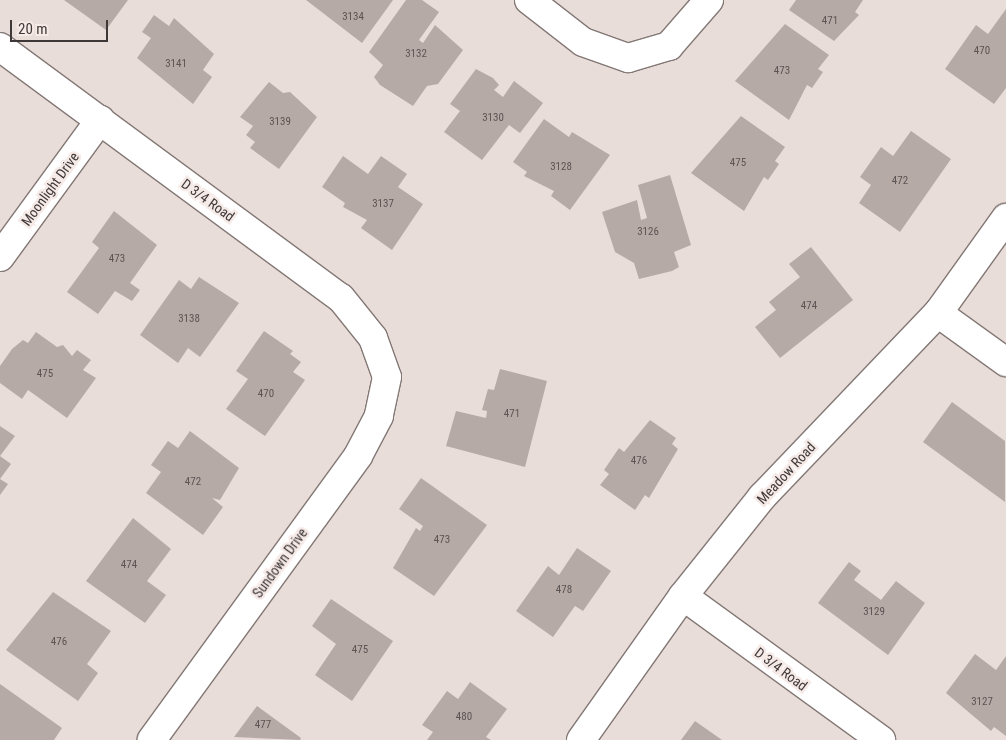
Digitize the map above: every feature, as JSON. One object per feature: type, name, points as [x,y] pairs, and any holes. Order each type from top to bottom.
[{"type":"street","points":[[529,0],[583,42],[628,58],[669,46],[688,29],[709,0]]},
{"type":"street","name":"D 3/4 Road","points":[[0,48],[341,298],[373,338],[387,377]]},
{"type":"street","name":"Moonlight Drive","points":[[0,257],[100,120]]},
{"type":"street","name":"Meadow Road","points":[[581,740],[683,596],[762,497],[938,313],[1006,218]]},
{"type":"street","points":[[938,313],[1006,362]]},
{"type":"street","name":"Sundown Drive","points":[[152,740],[358,456],[378,416],[387,377]]},
{"type":"street","name":"D 3/4 Road","points":[[683,596],[881,740]]},
{"type":"building","points":[[64,0],[128,0],[106,30]]},
{"type":"building","points":[[306,0],[393,0],[362,43]]},
{"type":"building","points":[[406,0],[422,0],[439,12],[419,40],[423,43],[435,25],[463,50],[438,84],[427,86],[413,106],[380,85],[374,77],[383,65],[369,52]]},
{"type":"building","points":[[796,0],[863,0],[855,12],[859,15],[834,41],[789,10]]},
{"type":"building","points":[[1006,9],[1006,88],[994,104],[945,69],[976,25],[988,34]]},
{"type":"building","points":[[154,15],[169,26],[174,18],[214,54],[203,70],[212,77],[193,104],[137,58],[151,38],[142,32]]},
{"type":"building","points":[[785,24],[829,55],[818,69],[823,72],[812,88],[807,85],[789,120],[735,81]]},
{"type":"building","points":[[476,69],[493,78],[499,85],[494,90],[503,97],[514,81],[543,103],[520,133],[509,125],[482,160],[444,132],[460,111],[450,104]]},
{"type":"building","points":[[269,82],[283,93],[290,92],[317,117],[279,169],[250,148],[255,142],[246,135],[253,126],[240,117]]},
{"type":"building","points":[[741,116],[785,147],[775,161],[779,164],[768,180],[764,177],[744,211],[691,173]]},
{"type":"building","points":[[544,119],[569,137],[572,132],[610,155],[570,210],[551,196],[554,191],[524,176],[527,172],[513,162]]},
{"type":"building","points":[[911,131],[951,159],[900,232],[859,203],[871,185],[860,177],[881,147],[893,156]]},
{"type":"building","points":[[343,156],[368,174],[381,156],[407,174],[398,187],[423,204],[392,250],[361,228],[367,220],[343,207],[345,203],[322,187]]},
{"type":"building","points":[[670,175],[691,245],[674,252],[679,267],[672,271],[639,279],[634,263],[615,252],[602,212],[637,200],[641,220],[647,218],[638,185]]},
{"type":"building","points":[[114,211],[157,245],[130,283],[140,290],[132,301],[115,291],[98,314],[67,292],[99,248],[92,242]]},
{"type":"building","points":[[811,247],[853,300],[780,358],[755,327],[776,310],[769,302],[800,277],[789,264]]},
{"type":"building","points":[[199,277],[239,303],[200,357],[188,348],[178,363],[140,335],[179,280],[191,289]]},
{"type":"building","points":[[264,331],[293,351],[290,354],[301,362],[293,372],[305,380],[265,436],[226,409],[248,379],[236,371]]},
{"type":"building","points":[[36,332],[57,347],[63,345],[72,356],[77,350],[91,360],[83,370],[96,378],[67,418],[28,390],[22,399],[0,383],[0,366],[12,349],[23,340],[28,343]]},
{"type":"building","points":[[500,369],[547,381],[525,467],[446,446],[456,411],[486,418],[487,411],[482,410],[488,389],[494,390]]},
{"type":"building","points":[[952,402],[1005,441],[1005,502],[923,442]]},
{"type":"building","points":[[650,420],[676,438],[672,444],[678,449],[649,498],[645,495],[635,510],[600,485],[609,474],[604,470],[619,448],[624,452]]},
{"type":"building","points":[[0,426],[15,436],[0,456]]},
{"type":"building","points":[[190,431],[239,468],[220,500],[212,498],[223,507],[203,535],[146,493],[161,472],[151,465],[168,441],[178,448]]},
{"type":"building","points":[[0,456],[11,464],[0,479]]},
{"type":"building","points":[[421,478],[487,525],[434,596],[393,568],[416,528],[420,531],[423,526],[399,509]]},
{"type":"building","points":[[0,479],[8,484],[0,495]]},
{"type":"building","points":[[133,518],[171,549],[147,581],[166,595],[145,623],[86,581]]},
{"type":"building","points":[[577,548],[611,571],[583,611],[575,606],[553,637],[516,611],[548,566],[559,575]]},
{"type":"building","points":[[849,562],[861,571],[854,580],[881,600],[896,581],[925,603],[888,655],[818,603]]},
{"type":"building","points":[[53,592],[111,631],[87,664],[98,673],[78,701],[6,650]]},
{"type":"building","points":[[331,599],[393,641],[352,701],[315,675],[336,644],[312,626]]},
{"type":"building","points":[[975,654],[996,670],[1006,656],[1006,736],[994,727],[991,731],[946,693]]},
{"type":"building","points":[[470,682],[507,709],[486,737],[491,740],[427,740],[433,732],[422,725],[447,691],[458,699]]},
{"type":"building","points":[[0,684],[62,728],[54,740],[0,740]]},
{"type":"building","points":[[257,706],[301,738],[300,740],[234,737]]},
{"type":"building","points":[[695,721],[722,740],[681,740]]}]
